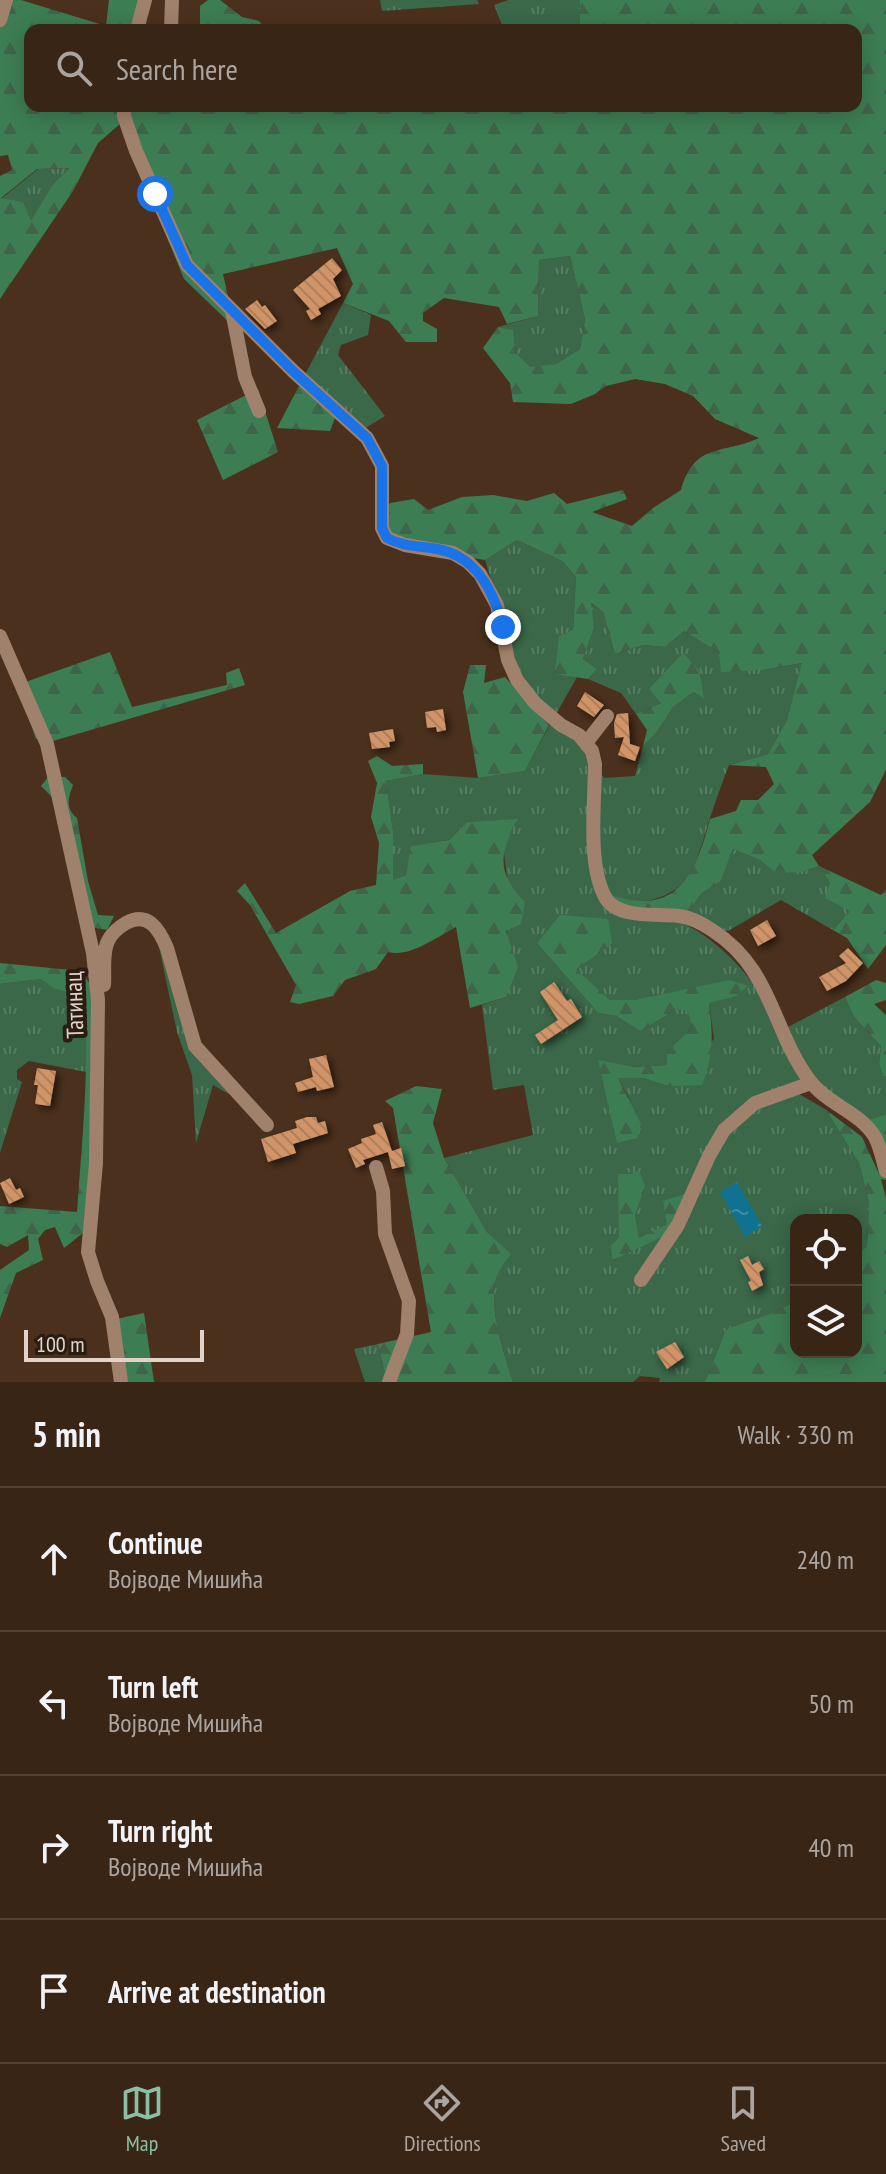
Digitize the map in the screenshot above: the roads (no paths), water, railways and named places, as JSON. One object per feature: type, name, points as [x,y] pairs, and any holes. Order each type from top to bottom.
[{"type":"street","points":[[0,20],[6,0]]},
{"type":"street","points":[[139,24],[145,0]]},
{"type":"street","points":[[171,24],[172,0]]},
{"type":"street","points":[[124,112],[136,151],[187,265],[293,371],[367,438],[382,466],[382,528],[387,538],[405,545],[453,553],[480,574],[497,605],[508,660],[517,680],[535,703],[592,751],[595,764],[597,875],[605,897],[611,905],[625,911],[682,916],[710,929],[733,945],[753,968],[766,990],[783,1033],[811,1083],[861,1121],[875,1137],[886,1171]]},
{"type":"street","points":[[232,310],[245,377],[259,411]]},
{"type":"street","name":"Татинац","points":[[0,636],[47,744],[93,953],[98,1000],[96,1163],[88,1252],[112,1317],[121,1382]]},
{"type":"street","points":[[586,743],[607,716]]},
{"type":"street","points":[[98,1000],[102,995],[108,940],[119,927],[132,920],[139,918],[149,921],[160,932],[167,948],[195,1046],[267,1125]]},
{"type":"street","points":[[641,1280],[678,1225],[724,1130],[755,1103],[811,1083]]},
{"type":"street","points":[[376,1167],[383,1191],[385,1234],[409,1301],[407,1334],[389,1382]]},
{"type":"water","points":[[737,1182],[762,1226],[745,1237],[720,1192]]}]
